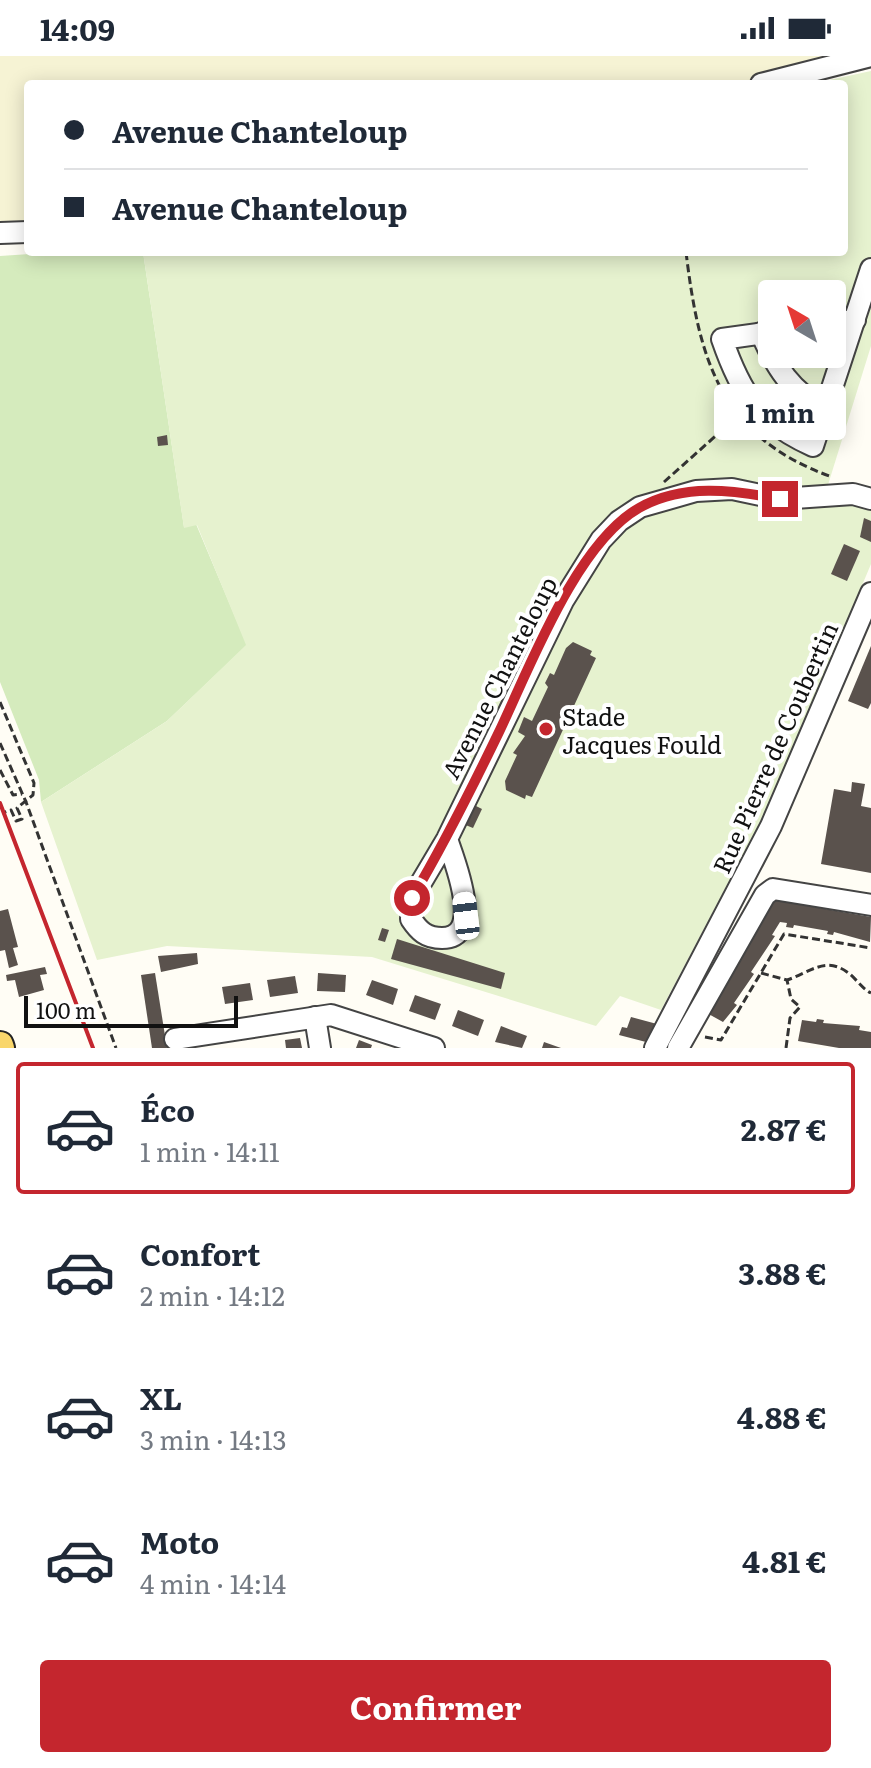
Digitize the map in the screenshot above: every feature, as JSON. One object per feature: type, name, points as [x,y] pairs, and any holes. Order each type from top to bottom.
[{"type":"street","points":[[775,80],[871,56]]},
{"type":"street","points":[[0,233],[24,232]]},
{"type":"street","points":[[758,333],[722,339],[746,397],[790,436],[813,446],[871,269]]},
{"type":"street","points":[[846,321],[855,320]]},
{"type":"street","points":[[777,368],[791,387],[825,410]]},
{"type":"street","name":"Avenue Chanteloup","points":[[447,839],[563,601],[601,540],[640,507],[666,497],[732,489],[780,499],[853,494],[871,499]]},
{"type":"street","name":"Rue Pierre de Coubertin","points":[[655,1048],[771,826],[871,593]]},
{"type":"street","points":[[678,1048],[765,895],[773,889],[871,905]]},
{"type":"street","points":[[175,1039],[331,1015],[434,1048]]},
{"type":"street","points":[[315,1017],[320,1048]]},
{"type":"path","points":[[640,507],[739,415]]},
{"type":"path","points":[[0,702],[34,783],[33,795],[17,808],[22,819],[16,821],[11,810],[5,812]]},
{"type":"path","points":[[0,743],[26,802],[116,1048]]},
{"type":"path","points":[[0,770],[13,795],[22,794]]},
{"type":"path","points":[[721,1040],[784,934],[871,948]]},
{"type":"path","points":[[760,973],[787,980],[814,966],[831,964],[847,972],[871,993]]},
{"type":"path","points":[[786,1048],[790,1018],[800,1007],[791,999],[787,980]]},
{"type":"shaded area","points":[[0,56],[846,56],[767,80],[24,80],[24,231],[0,234]]},
{"type":"green space","points":[[871,71],[871,346],[823,501],[871,509],[871,564],[771,802],[661,1010],[620,996],[596,1026],[372,957],[167,946],[97,960],[41,802],[167,721],[246,645],[197,525],[184,528],[144,256],[848,256],[848,80],[829,80]]},
{"type":"green space","points":[[0,256],[144,256],[184,527],[196,524],[247,645],[167,721],[41,802],[39,780],[0,682]]},
{"type":"building","points":[[167,435],[168,445],[158,446],[157,437]]},
{"type":"building","points":[[864,518],[871,521],[871,542],[860,537]]},
{"type":"building","points":[[844,544],[860,551],[847,581],[831,574]]},
{"type":"building","points":[[573,642],[592,651],[590,655],[596,658],[532,797],[526,795],[525,799],[506,790],[505,781],[517,755],[513,753],[525,736],[518,732],[524,717],[532,721],[548,687],[545,683],[550,673],[554,675],[566,648]]},
{"type":"building","points":[[871,646],[871,703],[868,709],[848,701]]},
{"type":"building","points":[[852,782],[865,784],[861,806],[871,808],[871,873],[821,864],[834,789],[851,792]]},
{"type":"building","points":[[472,804],[482,809],[473,828],[463,824]]},
{"type":"building","points":[[774,900],[871,917],[870,942],[834,932],[833,935],[827,934],[828,931],[794,925],[793,928],[786,927],[787,923],[780,922],[772,935],[775,936],[751,972],[754,974],[734,1003],[737,1005],[723,1022],[705,1012],[763,910],[768,912]]},
{"type":"building","points":[[8,909],[18,947],[13,948],[18,965],[9,968],[5,950],[0,951],[0,911]]},
{"type":"building","points":[[382,928],[389,930],[385,942],[378,940]]},
{"type":"building","points":[[397,939],[505,973],[501,989],[391,959]]},
{"type":"building","points":[[197,953],[198,964],[161,972],[158,956]]},
{"type":"building","points":[[45,967],[47,974],[40,975],[44,990],[19,997],[15,980],[7,981],[6,975]]},
{"type":"building","points":[[155,973],[167,1048],[152,1048],[141,975]]},
{"type":"building","points":[[318,973],[346,975],[345,992],[317,991]]},
{"type":"building","points":[[295,976],[298,993],[270,997],[267,980]]},
{"type":"building","points":[[372,980],[398,989],[393,1005],[366,995]]},
{"type":"building","points":[[250,983],[253,1000],[225,1004],[222,987]]},
{"type":"building","points":[[415,995],[441,1004],[435,1020],[409,1011]]},
{"type":"building","points":[[458,1010],[484,1020],[478,1036],[452,1026]]},
{"type":"building","points":[[631,1017],[657,1024],[646,1042],[619,1035],[622,1027],[627,1028]]},
{"type":"building","points":[[817,1019],[824,1020],[823,1023],[860,1026],[859,1030],[871,1032],[871,1048],[839,1048],[798,1041],[802,1020],[816,1022]]},
{"type":"building","points":[[501,1026],[527,1036],[522,1048],[495,1042]]},
{"type":"building","points":[[300,1038],[302,1048],[286,1048],[285,1040]]},
{"type":"building","points":[[359,1040],[372,1045],[371,1048],[356,1048]]},
{"type":"building","points":[[544,1042],[561,1048],[542,1048]]},
{"type":"railway","points":[[0,803],[93,1048]]},
{"type":"place","name":"Stade Jacques Fould","points":[[546,729]]},
{"type":"route","points":[[412,898],[447,839],[563,601],[601,540],[619,521],[640,507],[666,497],[732,489],[780,499]]}]
